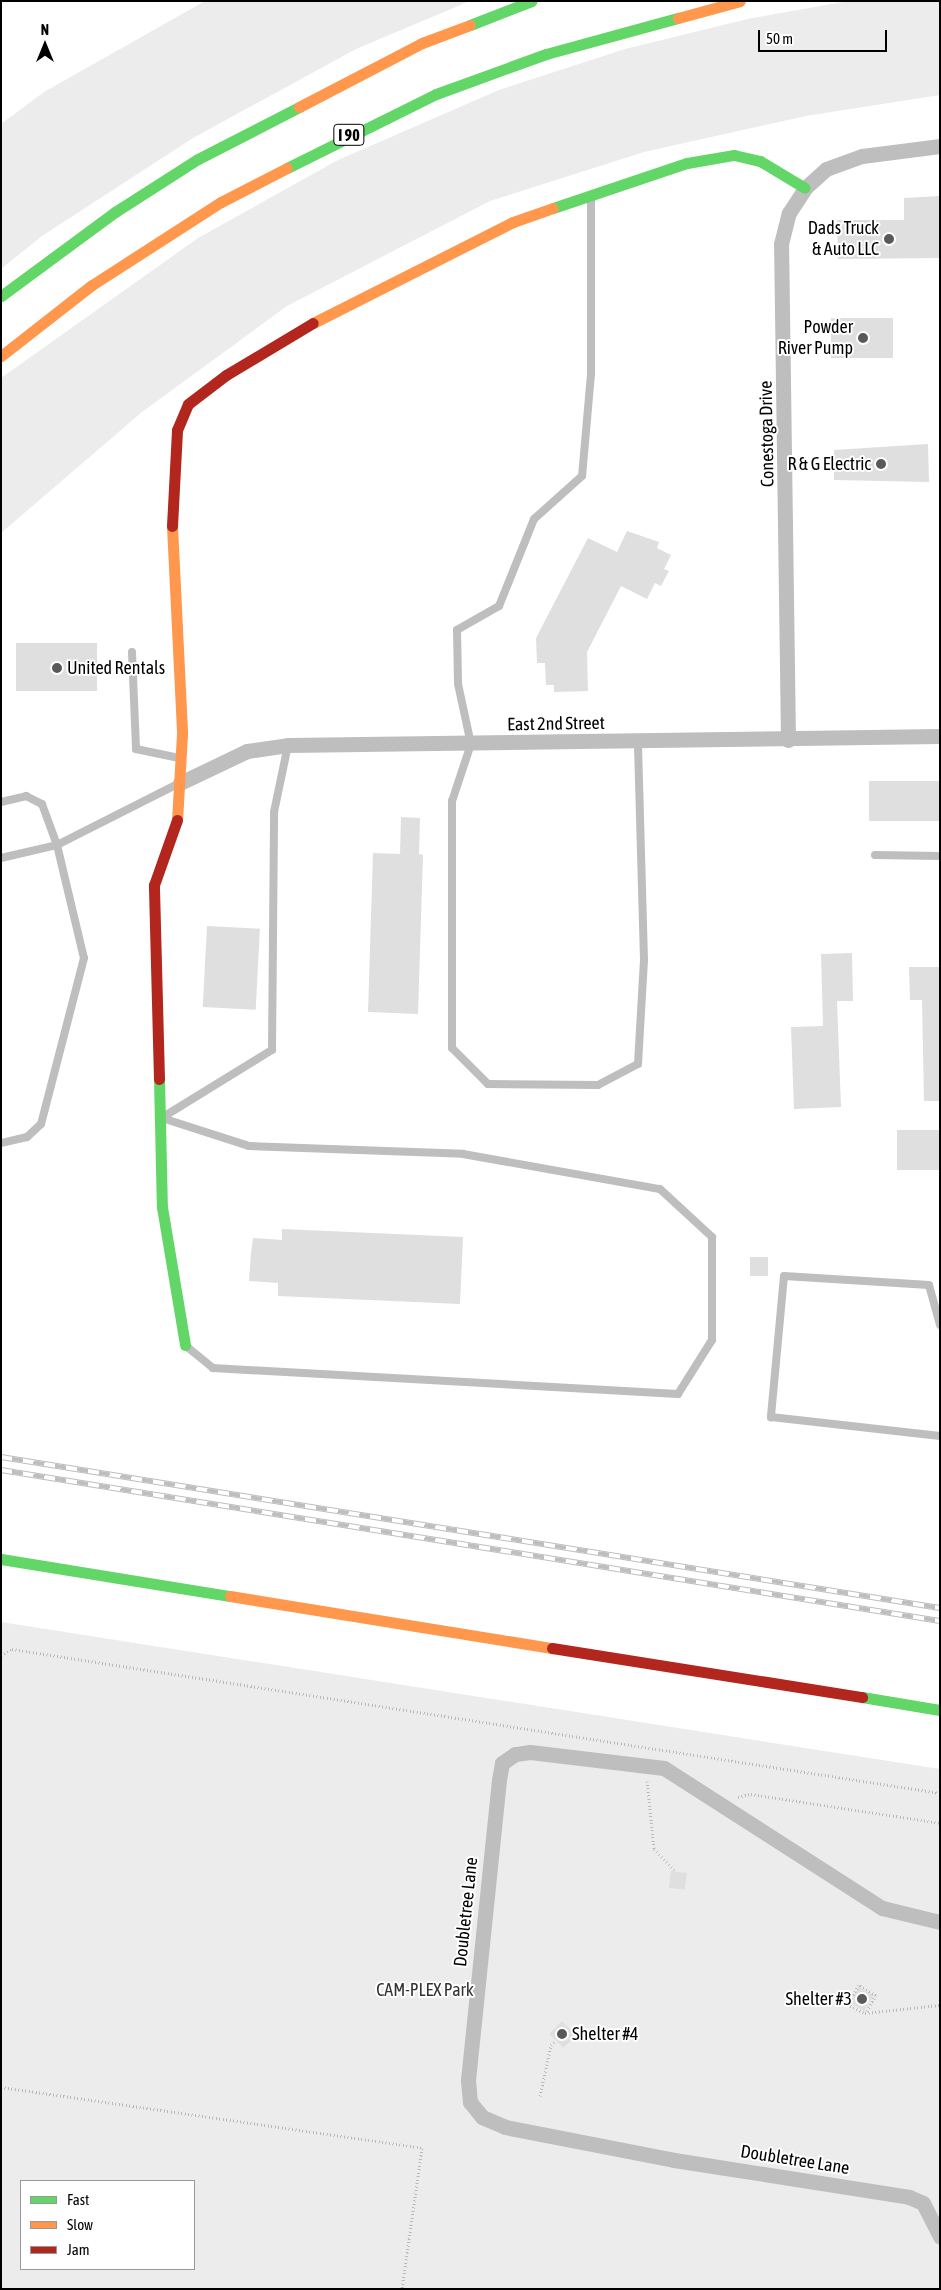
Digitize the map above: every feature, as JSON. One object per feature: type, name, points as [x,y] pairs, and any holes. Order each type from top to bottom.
[{"type":"main road","points":[[1,296],[115,212],[198,159],[422,43],[532,1]]},
{"type":"main road","name":"I 90","points":[[1,356],[92,285],[221,202],[366,126],[436,94],[546,54],[740,1]]},
{"type":"main road","points":[[185,1345],[162,1207],[162,1118],[154,885],[176,830],[180,783],[171,511],[177,430],[188,404],[226,375],[355,298],[513,222],[687,163],[734,155],[760,161],[805,188]]},
{"type":"main road","points":[[1,1559],[940,1710]]},
{"type":"street","name":"Conestoga Drive","points":[[788,740],[781,244],[788,213],[805,188],[826,170],[862,156],[940,146]]},
{"type":"street","name":"East 2nd Street","points":[[180,783],[246,752],[288,745],[788,740],[940,736]]},
{"type":"street","name":"Doubletree Lane","points":[[940,1922],[882,1908],[714,1803],[664,1768],[530,1752],[515,1754],[502,1763],[470,2053],[470,2102],[482,2117],[533,2134],[909,2197],[923,2203],[940,2237]]},
{"type":"lane","points":[[591,195],[591,374],[582,476],[534,519],[499,606],[457,630],[458,684],[471,744],[452,801],[452,1048],[488,1084],[598,1085],[638,1064],[644,960],[638,742]]},
{"type":"lane","points":[[132,652],[136,749],[180,758]]},
{"type":"lane","points":[[162,1118],[272,1050],[274,812],[288,745]]},
{"type":"lane","points":[[1,858],[57,845],[180,783]]},
{"type":"lane","points":[[1,802],[37,798],[57,845],[84,958],[41,1124],[28,1137],[1,1143]]},
{"type":"lane","points":[[875,855],[940,856]]},
{"type":"lane","points":[[162,1118],[249,1146],[463,1154],[660,1189],[712,1237],[712,1340],[678,1394],[213,1368],[185,1345]]},
{"type":"lane","points":[[940,1325],[929,1285],[784,1276],[771,1417],[940,1436]]},
{"type":"path","points":[[1,1655],[12,1649],[940,1793]]},
{"type":"path","points":[[645,1766],[654,1849],[675,1871]]},
{"type":"path","points":[[714,1803],[751,1794],[940,1824]]},
{"type":"path","points":[[867,2010],[876,1995],[859,1985],[847,2004],[867,2010],[894,2013],[940,2005]]},
{"type":"path","points":[[540,2096],[551,2045],[556,2041]]},
{"type":"path","points":[[1,2087],[422,2148],[402,2289]]},
{"type":"green space","points":[[205,1],[470,1],[356,49],[193,138],[42,236],[1,269],[1,124],[44,92]]},
{"type":"green space","points":[[849,1],[940,1],[940,95],[806,116],[644,152],[490,201],[287,306],[142,412],[1,533],[1,378],[198,238],[338,160],[499,90],[625,49],[752,18]]},
{"type":"green space","name":"CAM-PLEX Park","points":[[1,1622],[940,1769],[940,2289],[1,2289]]},
{"type":"building","name":"Dads Truck & Auto LLC","points":[[940,196],[940,258],[838,259],[837,220],[904,220],[904,198]]},
{"type":"building","name":"Powder River Pump","points":[[831,318],[893,318],[893,358],[831,358]]},
{"type":"building","name":"R & G Electric","points":[[928,444],[929,482],[834,480],[834,450]]},
{"type":"building","points":[[627,531],[659,542],[657,548],[671,555],[664,569],[669,571],[661,586],[655,583],[647,599],[621,586],[587,652],[588,691],[554,692],[554,685],[546,685],[545,663],[537,663],[536,638],[588,538],[617,552]]},
{"type":"building","name":"United Rentals","points":[[16,643],[97,643],[97,691],[16,691]]},
{"type":"building","points":[[869,781],[940,781],[940,821],[869,821]]},
{"type":"building","points":[[401,817],[420,818],[419,854],[423,855],[418,1014],[368,1012],[373,853],[400,854]]},
{"type":"building","points":[[207,926],[260,929],[256,1010],[203,1007]]},
{"type":"building","points":[[852,953],[853,1001],[837,1001],[841,1107],[794,1109],[791,1027],[823,1026],[821,954]]},
{"type":"building","points":[[909,967],[940,967],[940,1101],[924,1101],[922,1000],[910,1000]]},
{"type":"building","points":[[897,1130],[940,1130],[940,1170],[897,1170]]},
{"type":"building","points":[[282,1229],[463,1237],[460,1304],[278,1296],[278,1283],[249,1281],[253,1238],[282,1240]]},
{"type":"building","points":[[750,1257],[768,1257],[768,1276],[750,1276]]},
{"type":"building","points":[[671,1871],[687,1873],[685,1890],[669,1888]]},
{"type":"building","name":"Shelter #3","points":[[859,1987],[874,1996],[864,2011],[850,2002]]},
{"type":"building","name":"Shelter #4","points":[[562,2021],[576,2035],[563,2048],[549,2034]]},
{"type":"railway","points":[[1,1457],[940,1608]]},
{"type":"railway","points":[[1,1470],[940,1621]]},
{"type":"traffic: fast","points":[[470,25],[532,1]]},
{"type":"traffic: fast","points":[[287,168],[436,94],[546,54],[678,18]]},
{"type":"traffic: fast","points":[[1,296],[115,212],[198,159],[299,107]]},
{"type":"traffic: fast","points":[[553,208],[687,163],[734,155],[760,161],[805,188]]},
{"type":"traffic: fast","points":[[159,1079],[162,1207],[185,1345]]},
{"type":"traffic: fast","points":[[1,1559],[230,1596]]},
{"type":"traffic: fast","points":[[862,1697],[940,1710]]},
{"type":"traffic: slow","points":[[678,18],[740,1]]},
{"type":"traffic: slow","points":[[299,107],[422,43],[470,25]]},
{"type":"traffic: slow","points":[[1,356],[92,285],[221,202],[287,168]]},
{"type":"traffic: slow","points":[[313,323],[513,222],[553,208]]},
{"type":"traffic: slow","points":[[172,526],[182,734],[177,820]]},
{"type":"traffic: slow","points":[[230,1596],[552,1648]]},
{"type":"traffic: jam","points":[[172,526],[177,430],[188,404],[226,375],[313,323]]},
{"type":"traffic: jam","points":[[159,1079],[154,885],[177,820]]},
{"type":"traffic: jam","points":[[552,1648],[862,1697]]},
{"type":"place","name":"Dads Truck & Auto LLC","points":[[889,239]]},
{"type":"place","name":"Powder River Pump","points":[[863,338]]},
{"type":"place","name":"R & G Electric","points":[[881,464]]},
{"type":"place","name":"United Rentals","points":[[57,668]]},
{"type":"place","name":"Shelter #3","points":[[862,1999]]},
{"type":"place","name":"Shelter #4","points":[[562,2034]]}]
